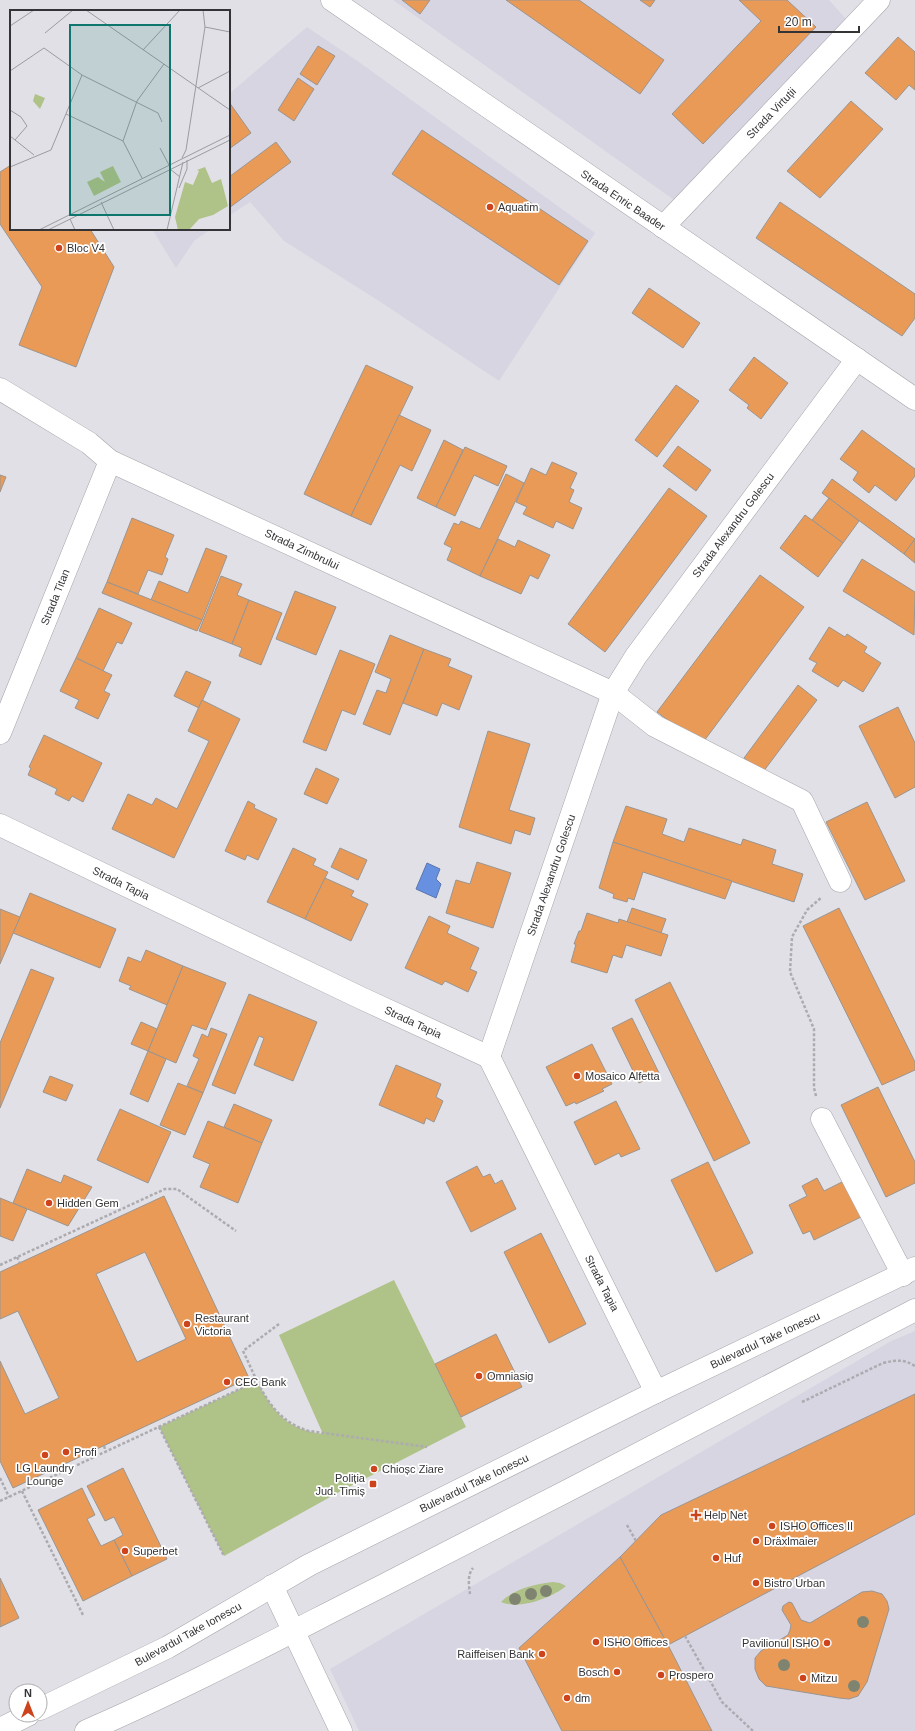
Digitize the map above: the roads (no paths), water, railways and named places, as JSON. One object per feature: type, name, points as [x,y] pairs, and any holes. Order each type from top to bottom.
[{"type":"street","name":"Strada Enric Baader","points":[[332,0],[915,399]]},
{"type":"street","name":"Strada Virtuții","points":[[663,227],[879,0]]},
{"type":"street","name":"Strada Alexandru Golescu","points":[[489,1058],[613,693],[636,656],[857,359]]},
{"type":"street","name":"Strada Zimbrului","points":[[0,389],[89,443],[110,461],[613,693]]},
{"type":"street","name":"Strada Titan","points":[[0,733],[110,461]]},
{"type":"street","points":[[613,693],[655,726],[802,801],[840,881]]},
{"type":"street","name":"Strada Tapia","points":[[0,825],[489,1058],[656,1392]]},
{"type":"street","points":[[822,1119],[909,1272]]},
{"type":"street","name":"Bulevardul Take Ionescu","points":[[48,1705],[168,1647],[309,1565],[656,1392],[909,1272]]},
{"type":"street","points":[[86,1731],[119,1717],[445,1554],[915,1310]]},
{"type":"street","points":[[272,1586],[342,1731]]},
{"type":"street","points":[[0,1729],[12,1723]]},
{"type":"water","points":[[427,863],[440,869],[436,879],[441,884],[436,898],[416,889]]},
{"type":"place","name":"Aquatim","points":[[490,207]]},
{"type":"place","name":"Bloc V4","points":[[59,248]]},
{"type":"place","name":"Mosaico Alfetta","points":[[577,1076]]},
{"type":"place","name":"Hidden Gem","points":[[49,1203]]},
{"type":"place","name":"Restaurant Victoria","points":[[187,1324]]},
{"type":"place","name":"Omniasig","points":[[479,1376]]},
{"type":"place","name":"CEC Bank","points":[[227,1382]]},
{"type":"place","name":"Profi","points":[[66,1452]]},
{"type":"place","name":"LG Laundry Lounge","points":[[45,1455]]},
{"type":"place","name":"Chioșc Ziare","points":[[374,1469]]},
{"type":"place","name":"Poliția Jud. Timiș","points":[[373,1484]]},
{"type":"place","name":"Help Net","points":[[696,1515]]},
{"type":"place","name":"ISHO Offices II","points":[[772,1526]]},
{"type":"place","name":"Dräxlmaier","points":[[756,1541]]},
{"type":"place","name":"Superbet","points":[[125,1551]]},
{"type":"place","name":"Huf","points":[[716,1558]]},
{"type":"place","name":"Bistro Urban","points":[[756,1583]]},
{"type":"place","name":"ISHO Offices","points":[[596,1642]]},
{"type":"place","name":"Pavilionul ISHO","points":[[827,1643]]},
{"type":"place","name":"Raiffeisen Bank","points":[[542,1654]]},
{"type":"place","name":"Bosch","points":[[617,1672]]},
{"type":"place","name":"Prospero","points":[[661,1675]]},
{"type":"place","name":"Mitzu","points":[[803,1678]]},
{"type":"place","name":"dm","points":[[567,1698]]}]
